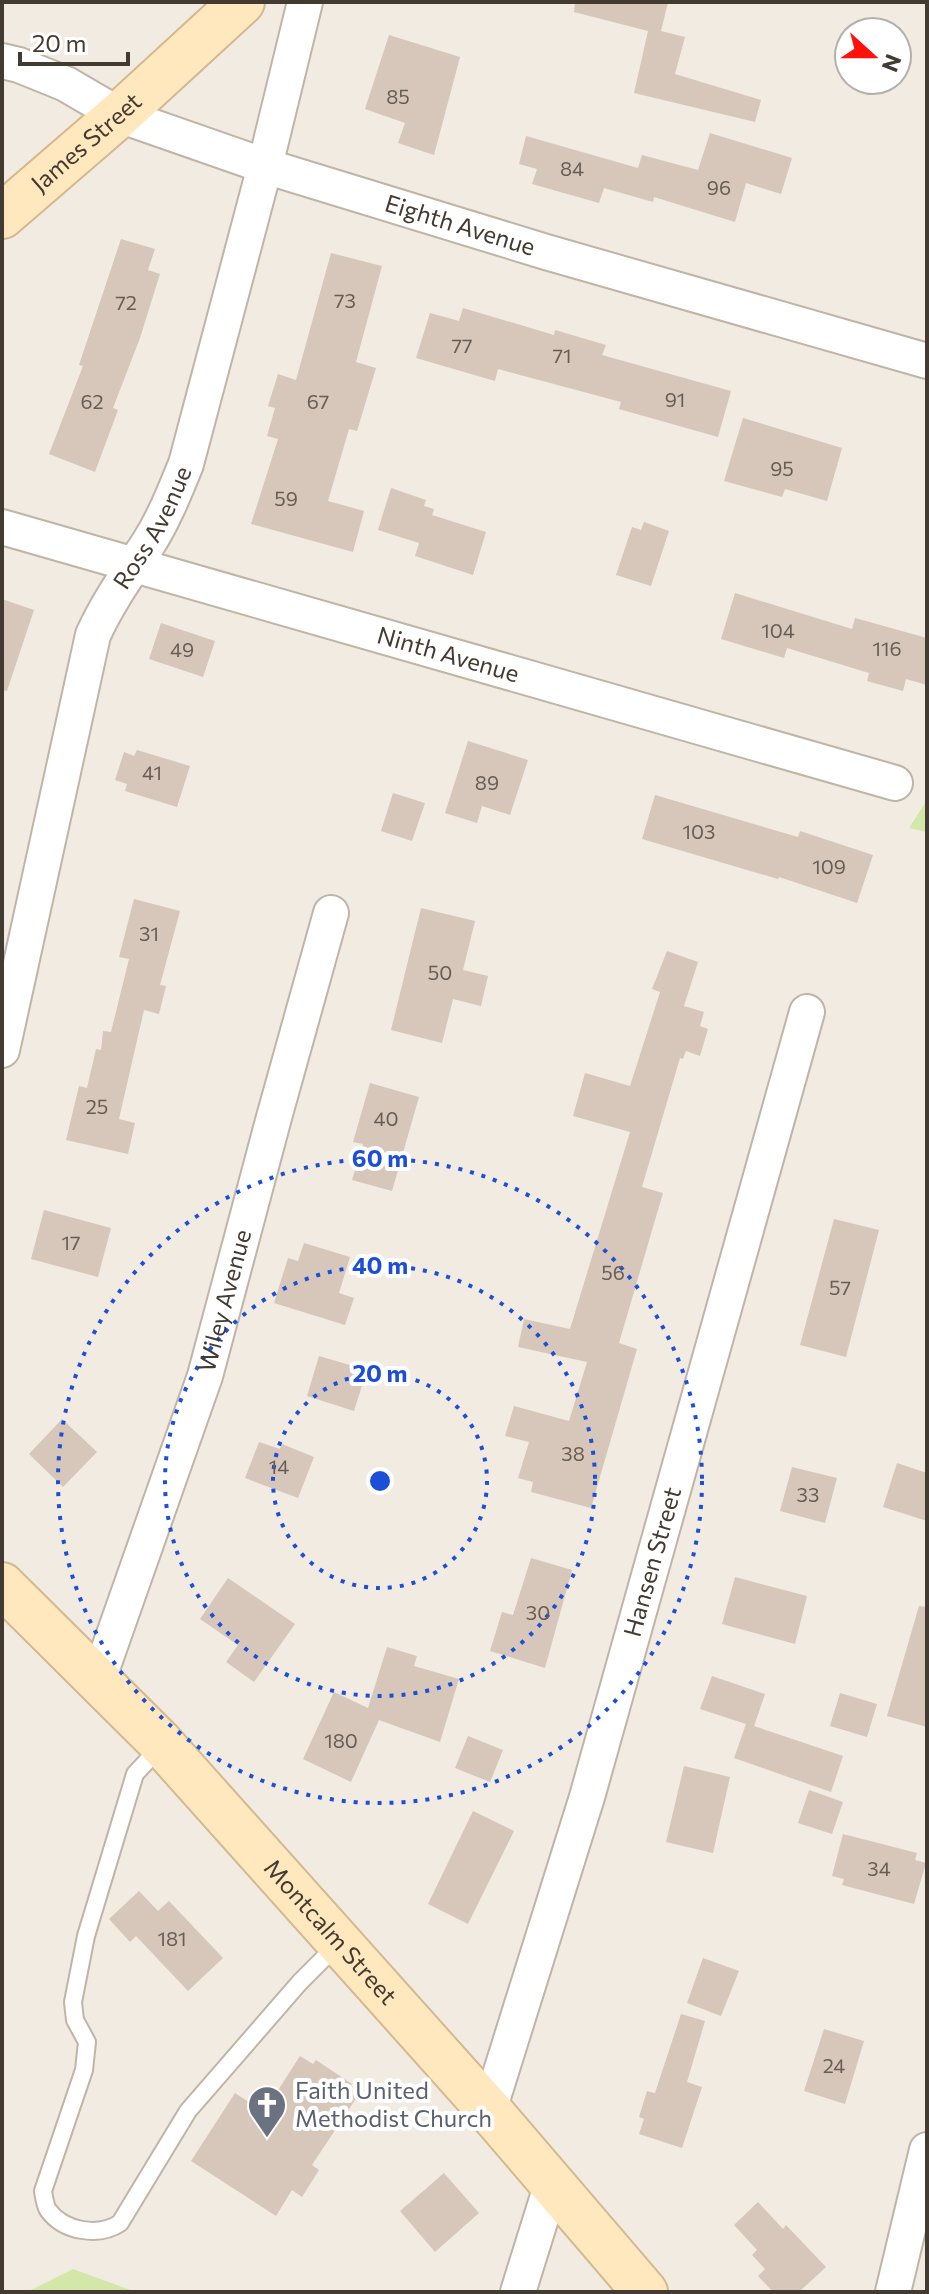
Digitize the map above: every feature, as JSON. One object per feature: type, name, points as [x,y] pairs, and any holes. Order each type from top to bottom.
[{"type":"main road","name":"James Street","points":[[2,216],[119,115],[242,2]]},
{"type":"main road","name":"Montcalm Street","points":[[2,1585],[162,1744],[489,2110],[645,2292]]},
{"type":"street","name":"Ross Avenue","points":[[2,1050],[93,635],[106,606],[149,543],[186,464],[305,2]]},
{"type":"street","name":"Eighth Avenue","points":[[2,61],[66,84],[119,115],[265,166],[546,252],[927,361]]},
{"type":"street","name":"Ninth Avenue","points":[[2,527],[895,783]]},
{"type":"street","name":"Wiley Avenue","points":[[98,1680],[205,1376],[331,913]]},
{"type":"street","name":"Hansen Street","points":[[489,2110],[587,1797],[807,1012]]},
{"type":"street","points":[[893,2292],[927,2150]]},
{"type":"street","points":[[518,2292],[552,2183]]},
{"type":"lane","points":[[162,1744],[135,1774],[86,1936],[73,2002],[75,2020],[87,2042],[84,2070],[43,2191],[47,2209],[61,2222],[87,2232],[109,2230],[120,2223],[188,2111],[290,1994],[340,1943]]},
{"type":"green space","points":[[927,800],[927,832],[909,828]]},
{"type":"green space","points":[[73,2269],[136,2292],[27,2292]]},
{"type":"building","points":[[575,2],[668,2],[661,31],[685,37],[675,74],[761,100],[755,122],[634,93],[648,31],[574,12]]},
{"type":"building","points":[[389,35],[460,57],[434,155],[398,143],[405,123],[365,109]]},
{"type":"building","points":[[710,133],[792,158],[781,194],[746,183],[735,222],[654,197],[653,202],[604,188],[599,203],[532,184],[537,169],[519,164],[526,136],[638,168],[642,155],[698,170]]},
{"type":"building","points":[[121,239],[155,249],[148,270],[160,274],[113,408],[118,410],[95,472],[49,454],[83,366],[79,365]]},
{"type":"building","points":[[331,253],[382,266],[356,362],[376,368],[357,431],[349,429],[328,501],[364,511],[353,552],[251,524],[278,439],[267,436],[275,408],[268,406],[278,374],[296,380]]},
{"type":"building","points":[[463,308],[554,335],[555,330],[606,345],[602,355],[731,391],[718,437],[619,409],[621,402],[498,369],[495,381],[416,358],[430,313],[459,321]]},
{"type":"building","points":[[743,418],[842,448],[827,501],[785,489],[782,497],[724,481]]},
{"type":"building","points":[[391,488],[426,500],[424,506],[434,509],[432,515],[486,532],[473,575],[415,556],[419,543],[378,530]]},
{"type":"building","points":[[644,522],[669,531],[651,586],[616,575],[632,527],[641,530]]},
{"type":"building","points":[[735,593],[852,629],[855,618],[927,638],[927,685],[906,679],[903,691],[867,681],[869,673],[787,648],[784,658],[721,639]]},
{"type":"building","points":[[2,599],[34,610],[7,691],[2,690]]},
{"type":"building","points":[[161,623],[215,641],[203,677],[149,659]]},
{"type":"building","points":[[468,741],[528,760],[510,815],[482,806],[477,823],[445,813]]},
{"type":"building","points":[[137,750],[190,766],[177,807],[125,791],[127,784],[115,780],[124,752],[134,756]]},
{"type":"building","points":[[393,793],[425,803],[412,841],[381,831]]},
{"type":"building","points":[[655,795],[798,837],[800,831],[873,855],[857,903],[779,877],[642,839]]},
{"type":"building","points":[[134,899],[180,911],[160,985],[166,986],[159,1014],[144,1010],[119,1119],[135,1123],[128,1154],[66,1140],[79,1086],[87,1088],[96,1049],[101,1050],[103,1031],[111,1032],[129,959],[119,957]]},
{"type":"building","points":[[421,908],[475,921],[463,970],[488,976],[481,1006],[453,999],[442,1043],[391,1030]]},
{"type":"building","points":[[667,951],[698,962],[684,1006],[704,1012],[700,1026],[708,1029],[700,1056],[686,1051],[683,1059],[680,1058],[642,1187],[663,1193],[619,1343],[637,1349],[591,1508],[531,1492],[533,1482],[518,1478],[529,1442],[505,1436],[514,1406],[569,1421],[587,1362],[518,1347],[524,1319],[570,1329],[630,1132],[573,1116],[585,1073],[630,1086],[660,992],[652,989]]},
{"type":"building","points":[[370,1083],[419,1097],[392,1191],[352,1180],[363,1144],[353,1142]]},
{"type":"building","points":[[44,1210],[111,1228],[98,1277],[31,1259]]},
{"type":"building","points":[[834,1219],[879,1230],[846,1357],[800,1345]]},
{"type":"building","points":[[304,1243],[350,1257],[339,1293],[354,1298],[345,1325],[274,1303],[288,1258],[298,1261]]},
{"type":"building","points":[[319,1356],[367,1370],[354,1411],[307,1396]]},
{"type":"building","points":[[62,1419],[97,1452],[63,1487],[29,1454]]},
{"type":"building","points":[[259,1442],[280,1449],[282,1444],[314,1457],[298,1498],[245,1478]]},
{"type":"building","points":[[897,1463],[927,1473],[927,1521],[883,1507]]},
{"type":"building","points":[[792,1467],[837,1478],[825,1523],[780,1511]]},
{"type":"building","points":[[531,1558],[572,1570],[545,1668],[490,1651],[502,1612],[513,1615]]},
{"type":"building","points":[[735,1577],[807,1596],[795,1644],[722,1624]]},
{"type":"building","points":[[228,1578],[295,1624],[254,1682],[226,1662],[238,1645],[200,1619]]},
{"type":"building","points":[[919,1606],[927,1607],[927,1727],[887,1716]]},
{"type":"building","points":[[387,1647],[417,1656],[414,1666],[459,1679],[440,1742],[379,1720],[351,1782],[303,1759],[334,1692],[368,1708]]},
{"type":"building","points":[[712,1676],[765,1694],[754,1726],[843,1756],[831,1792],[734,1758],[746,1724],[700,1709]]},
{"type":"building","points":[[840,1693],[877,1704],[867,1737],[830,1726]]},
{"type":"building","points":[[468,1736],[503,1750],[490,1782],[455,1768]]},
{"type":"building","points":[[684,1766],[730,1777],[713,1853],[666,1842]]},
{"type":"building","points":[[809,1790],[843,1802],[832,1834],[798,1823]]},
{"type":"building","points":[[473,1811],[514,1831],[468,1924],[428,1904]]},
{"type":"building","points":[[843,1834],[917,1853],[915,1860],[926,1863],[914,1904],[842,1885],[844,1879],[832,1876]]},
{"type":"building","points":[[139,1891],[158,1911],[169,1901],[223,1958],[188,1991],[136,1936],[130,1942],[109,1919]]},
{"type":"building","points":[[703,1958],[739,1971],[721,2016],[687,2003]]},
{"type":"building","points":[[681,2014],[705,2021],[687,2082],[702,2087],[682,2148],[639,2134],[644,2119],[639,2117],[647,2091],[655,2093]]},
{"type":"building","points":[[824,2029],[864,2041],[845,2104],[804,2091]]},
{"type":"building","name":"Faith United Methodist Church","points":[[300,2056],[313,2064],[316,2060],[352,2084],[349,2088],[359,2094],[312,2165],[319,2170],[302,2197],[292,2190],[276,2216],[191,2161],[235,2093],[264,2112]]},
{"type":"building","points":[[444,2173],[479,2213],[435,2252],[400,2211]]},
{"type":"building","points":[[758,2202],[783,2229],[786,2225],[826,2267],[799,2292],[773,2292],[758,2276],[765,2269],[752,2255],[757,2250],[734,2225]]},
{"type":"place","name":"Faith United Methodist Church","points":[[267,2139]]}]
